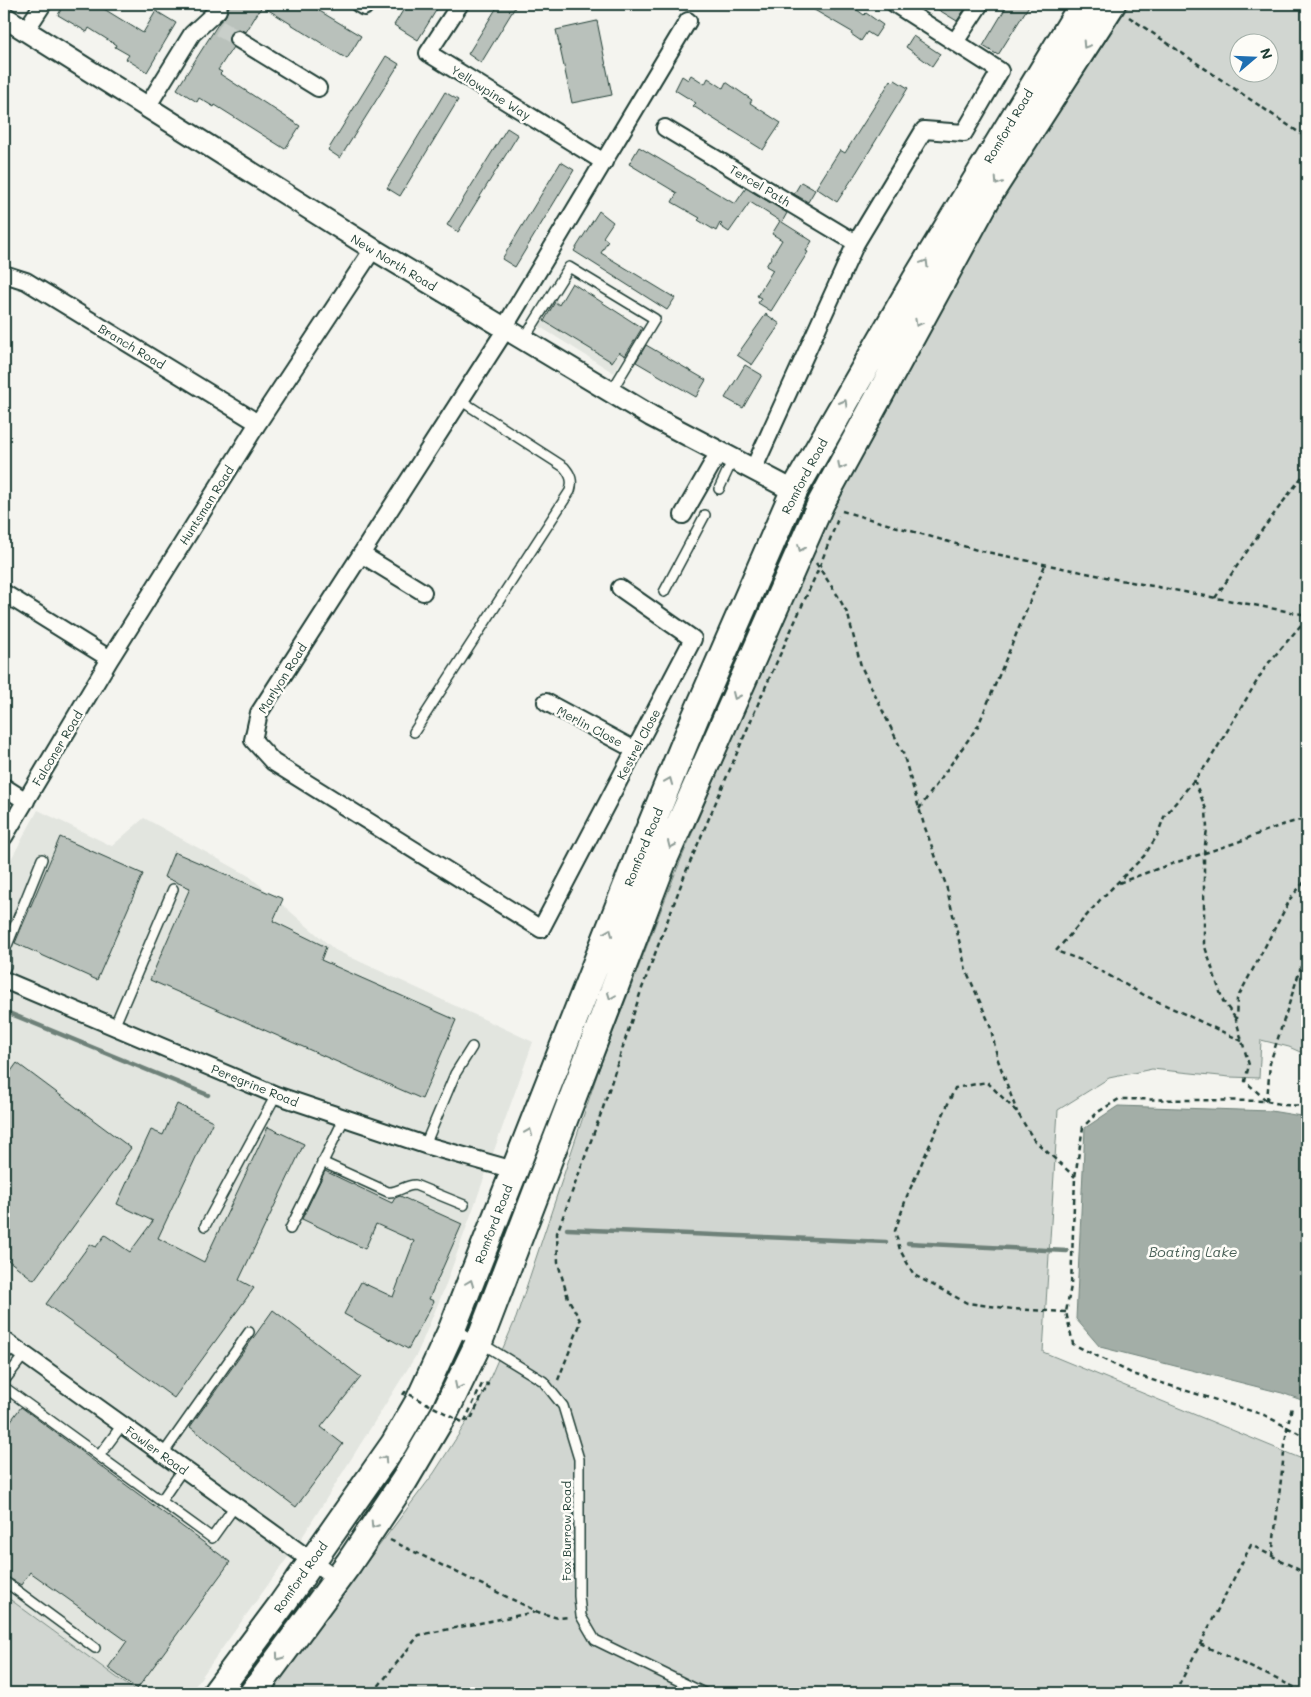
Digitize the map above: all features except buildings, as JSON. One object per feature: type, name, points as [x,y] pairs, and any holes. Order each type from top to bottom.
[{"type":"main road","name":"Romford Road","points":[[216,1693],[280,1607],[394,1444],[419,1401],[452,1328],[691,727],[794,491],[916,279],[1082,4]]},
{"type":"main road","name":"Romford Road","points":[[253,1693],[337,1579],[424,1448],[446,1410],[479,1342],[662,864],[800,550],[831,507],[990,193],[1112,4]]},
{"type":"main road","points":[[794,491],[831,507]]},
{"type":"street","points":[[26,30],[43,4]]},
{"type":"street","points":[[147,107],[192,34],[213,24],[219,4]]},
{"type":"street","name":"Yellowpine Way","points":[[460,4],[428,53],[604,162]]},
{"type":"street","points":[[753,470],[856,243],[924,130],[964,133],[1000,72],[895,4]]},
{"type":"street","points":[[955,42],[980,4]]},
{"type":"street","name":"New North Road","points":[[4,17],[373,249],[505,329],[651,416],[794,491]]},
{"type":"street","points":[[505,329],[688,21]]},
{"type":"street","points":[[238,39],[318,88]]},
{"type":"street","name":"Tercel Path","points":[[665,128],[856,243]]},
{"type":"street","name":"Huntsman Road","points":[[110,659],[258,423],[373,249]]},
{"type":"street","name":"Branch Road","points":[[4,274],[26,281],[258,423]]},
{"type":"street","name":"Marlyon Road","points":[[505,329],[258,714],[253,740],[273,762],[541,929]]},
{"type":"street","points":[[683,515],[726,456]]},
{"type":"street","points":[[361,554],[423,593]]},
{"type":"street","name":"Kestrel Close","points":[[541,929],[693,639],[620,588]]},
{"type":"street","points":[[4,593],[110,659]]},
{"type":"street","name":"Falconer Road","points":[[4,837],[110,659]]},
{"type":"street","name":"Merlin Close","points":[[546,702],[635,750]]},
{"type":"street","points":[[4,787],[26,801]]},
{"type":"street","name":"Peregrine Road","points":[[4,981],[276,1095],[425,1145],[514,1170]]},
{"type":"street","name":"Fowler Road","points":[[4,1340],[337,1579]]},
{"type":"lane","points":[[524,340],[569,267],[585,276],[655,319],[611,392]]},
{"type":"lane","points":[[414,732],[570,491],[572,485],[570,476],[564,467],[460,400]]},
{"type":"lane","points":[[719,489],[726,456]]},
{"type":"lane","points":[[664,592],[705,515]]},
{"type":"lane","points":[[4,970],[6,966],[6,948],[42,860]]},
{"type":"lane","points":[[114,1027],[174,889]]},
{"type":"lane","points":[[425,1145],[455,1074],[472,1047]]},
{"type":"lane","points":[[205,1226],[276,1095]]},
{"type":"lane","points":[[290,1229],[344,1119]]},
{"type":"lane","points":[[322,1162],[388,1192],[415,1185],[464,1205]]},
{"type":"lane","name":"Fox Burrow Road","points":[[452,1328],[543,1381],[563,1406],[579,1459],[578,1596],[581,1616],[595,1640],[704,1693]]},
{"type":"lane","points":[[163,1454],[249,1332]]},
{"type":"lane","points":[[4,1381],[24,1354]]},
{"type":"lane","points":[[4,1387],[212,1538],[235,1506]]},
{"type":"lane","points":[[99,1456],[122,1425]]},
{"type":"lane","points":[[161,1501],[183,1469]]},
{"type":"lane","points":[[4,1581],[95,1648]]},
{"type":"path","points":[[1112,4],[1134,23],[1307,138]]},
{"type":"path","points":[[1216,598],[1259,534],[1307,470]]},
{"type":"path","points":[[831,507],[977,550],[1307,617],[1266,666],[1208,763],[1164,817],[1157,836],[1144,856],[1100,900],[1056,951],[1081,960],[1144,995],[1242,1041]]},
{"type":"path","points":[[800,550],[812,556],[848,615],[861,666],[903,753],[919,809],[946,885],[966,970],[990,1025],[998,1060],[1017,1112],[1034,1140],[1076,1177]]},
{"type":"path","points":[[919,809],[978,726],[1045,565]]},
{"type":"path","points":[[554,1394],[581,1322],[568,1298],[560,1272],[557,1233],[602,1108],[641,991],[685,874],[819,568]]},
{"type":"path","points":[[1194,780],[1206,809],[1204,944],[1223,1001],[1236,1020],[1249,1065],[1245,1081],[1267,1101]]},
{"type":"path","points":[[1118,884],[1289,822],[1307,819]]},
{"type":"path","points":[[1236,1020],[1237,999],[1292,896],[1307,879]]},
{"type":"path","points":[[1267,1101],[1270,1063],[1307,948]]},
{"type":"path","points":[[1017,1112],[988,1082],[955,1088],[907,1196],[896,1231],[900,1250],[914,1274],[968,1303],[1013,1309],[1066,1312]]},
{"type":"path","points":[[1307,1106],[1284,1105],[1267,1101],[1119,1099],[1098,1112],[1083,1127],[1076,1177],[1071,1286],[1066,1312],[1073,1344],[1133,1374],[1264,1415],[1300,1434],[1307,1442]]},
{"type":"path","points":[[403,1395],[404,1392],[464,1423],[483,1382],[488,1384],[470,1422],[463,1419]]},
{"type":"path","points":[[1272,1556],[1287,1428],[1292,1407]]},
{"type":"path","points":[[387,1538],[538,1612],[558,1618],[581,1616]]},
{"type":"path","points":[[1175,1693],[1250,1545],[1307,1574]]},
{"type":"path","points":[[373,1693],[419,1635],[538,1612]]},
{"type":"path","points":[[1200,1644],[1307,1693]]},
{"type":"shaded area","points":[[1130,4],[1307,4],[1307,1055],[1289,1047],[1261,1040],[1259,1078],[1152,1069],[1109,1078],[1058,1110],[1043,1352],[1307,1461],[1307,1693],[268,1693],[434,1473],[480,1401],[516,1318],[600,1066],[675,874],[749,698],[834,507],[928,326],[993,212]]},
{"type":"shaded area","points":[[554,298],[631,345],[614,373],[537,325]]},
{"type":"shaded area","points":[[38,810],[112,846],[144,818],[249,876],[335,950],[533,1042],[445,1287],[417,1354],[301,1539],[190,1693],[138,1693],[4,1595],[4,872]]},
{"type":"shaded area","points":[[4,1595],[138,1693],[4,1693]]},
{"type":"water","name":"Boating Lake","points":[[1118,1106],[1271,1111],[1307,1117],[1307,1402],[1282,1393],[1100,1347],[1076,1319],[1085,1128]]},
{"type":"waterway","points":[[4,1011],[208,1095]]},
{"type":"waterway","points":[[567,1229],[886,1242]]},
{"type":"waterway","points":[[908,1243],[1067,1251]]},
{"type":"tunnel","points":[[219,28],[238,39]]}]
